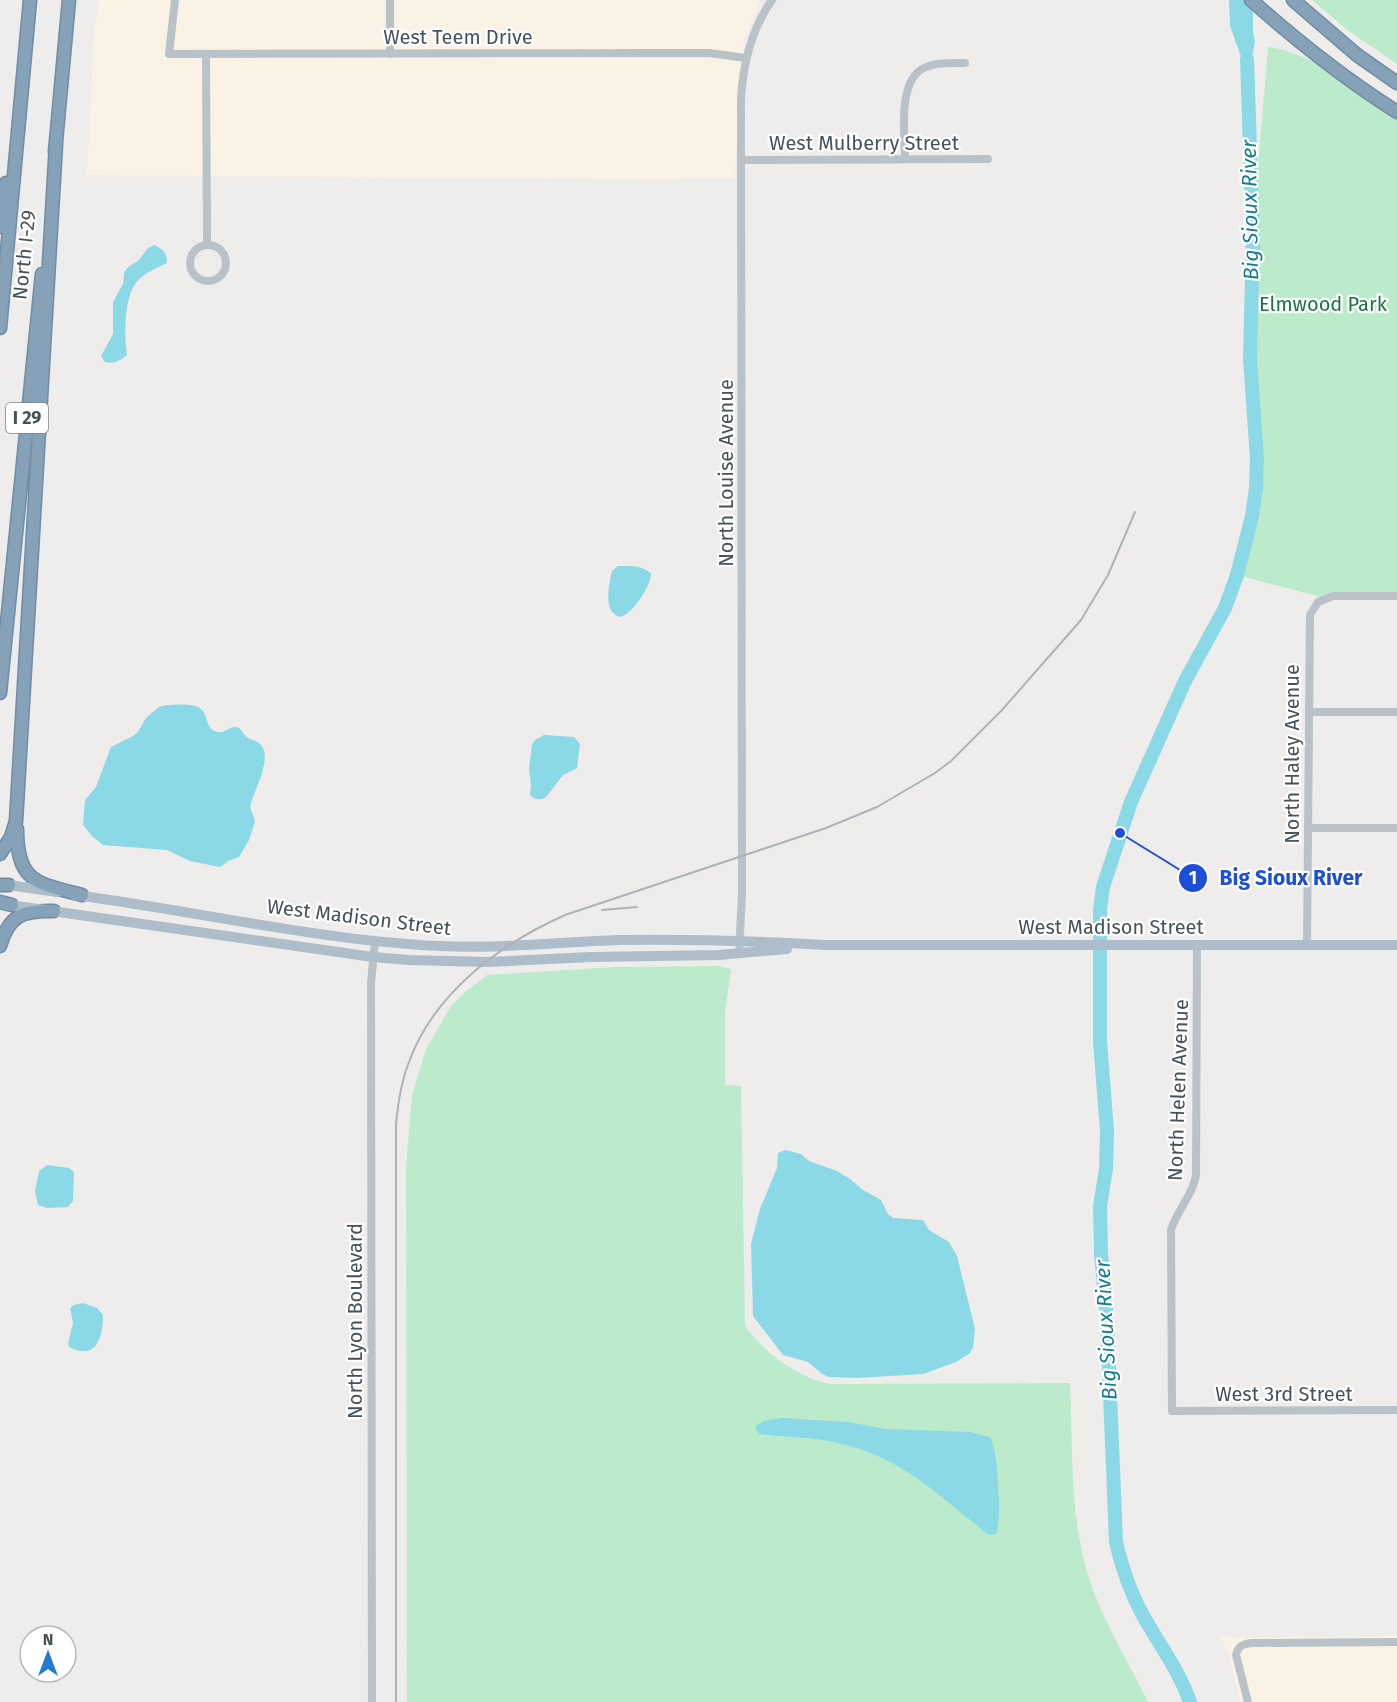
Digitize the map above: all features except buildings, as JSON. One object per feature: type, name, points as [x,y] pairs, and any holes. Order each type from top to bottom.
[{"type":"highway","name":"North I-29","points":[[0,328],[30,0]]},
{"type":"highway","name":"North I-29","points":[[0,693],[69,0]]},
{"type":"highway","points":[[1251,0],[1291,35],[1354,84],[1397,112]]},
{"type":"highway","points":[[1293,0],[1357,55],[1397,83]]},
{"type":"highway","points":[[0,227],[21,81]]},
{"type":"highway","points":[[0,854],[14,830],[56,144]]},
{"type":"highway","points":[[16,798],[17,849],[27,873],[40,883],[82,895]]},
{"type":"highway","points":[[0,946],[8,926],[22,913],[54,911]]},
{"type":"main road","name":"West Madison Street","points":[[3,885],[82,895],[375,941],[439,946],[486,947],[620,940],[740,940],[824,945],[1397,945]]},
{"type":"main road","name":"West Madison Street","points":[[4,903],[373,957],[409,960],[487,962],[739,953],[824,945]]},
{"type":"street","name":"West Teem Drive","points":[[175,0],[170,54],[709,53],[746,58]]},
{"type":"street","points":[[390,0],[390,54]]},
{"type":"street","name":"North Louise Avenue","points":[[739,953],[742,894],[741,97],[746,58],[754,31],[772,0]]},
{"type":"street","points":[[206,54],[207,245]]},
{"type":"street","points":[[904,159],[906,98],[910,80],[930,65],[965,63]]},
{"type":"street","name":"West Mulberry Street","points":[[741,160],[988,159]]},
{"type":"street","points":[[207,245],[223,252],[226,264],[222,275],[212,281],[195,276],[190,265],[192,254],[196,249],[207,245]]},
{"type":"street","name":"North Haley Avenue","points":[[1306,945],[1309,625],[1313,608],[1318,602],[1333,596],[1397,596]]},
{"type":"street","points":[[1309,712],[1397,712]]},
{"type":"street","points":[[1308,828],[1397,828]]},
{"type":"street","name":"North Lyon Boulevard","points":[[372,1702],[373,957],[375,941]]},
{"type":"street","name":"North Helen Avenue","points":[[1172,1412],[1171,1230],[1181,1207],[1191,1193],[1196,1175],[1197,945]]},
{"type":"street","name":"West 3rd Street","points":[[1172,1412],[1397,1410]]},
{"type":"street","points":[[1248,1702],[1236,1654],[1239,1647],[1252,1643],[1397,1642]]},
{"type":"shaded area","points":[[99,0],[760,0],[743,45],[735,177],[663,179],[87,175],[94,37]]},
{"type":"shaded area","points":[[1220,1635],[1237,1638],[1397,1636],[1397,1702],[1240,1702],[1230,1658]]},
{"type":"green space","points":[[1312,0],[1397,0],[1397,64],[1346,29]]},
{"type":"green space","name":"Elmwood Park","points":[[1268,47],[1299,55],[1316,63],[1397,110],[1397,598],[1325,598],[1237,575],[1252,519],[1256,485],[1257,465],[1249,325],[1254,221]]},
{"type":"green space","points":[[718,966],[731,969],[725,1014],[725,1085],[741,1086],[745,1326],[762,1346],[782,1362],[804,1375],[829,1384],[1070,1383],[1073,1482],[1083,1555],[1101,1610],[1148,1702],[407,1702],[406,1168],[412,1095],[426,1049],[451,1006],[487,975],[614,967]]},
{"type":"water","points":[[1229,0],[1253,0],[1255,42],[1248,76],[1230,26]]},
{"type":"water","points":[[154,245],[164,252],[167,263],[145,274],[135,284],[127,309],[125,338],[127,355],[111,363],[105,362],[101,356],[113,334],[113,302],[123,284],[124,273],[127,268],[139,260],[147,249]]},
{"type":"water","points":[[618,566],[640,568],[651,574],[640,599],[621,617],[611,610],[608,598],[612,571]]},
{"type":"water","points":[[185,704],[199,707],[213,730],[220,732],[237,727],[248,738],[260,744],[264,751],[264,767],[250,807],[255,821],[249,840],[239,857],[220,867],[190,861],[167,850],[103,845],[83,825],[85,800],[96,787],[111,747],[133,736],[146,718],[159,707]]},
{"type":"water","points":[[544,735],[574,737],[580,744],[577,768],[563,775],[547,796],[538,799],[530,795],[529,769],[532,745],[535,740]]},
{"type":"water","points":[[785,1150],[801,1154],[809,1161],[837,1171],[881,1200],[888,1214],[893,1218],[923,1220],[929,1230],[949,1242],[957,1256],[975,1329],[970,1353],[956,1362],[923,1374],[857,1378],[829,1377],[808,1362],[783,1355],[753,1316],[751,1244],[760,1209],[777,1168],[778,1153]]},
{"type":"water","points":[[47,1165],[69,1168],[74,1172],[73,1201],[68,1207],[47,1208],[38,1205],[35,1191],[39,1171]]},
{"type":"water","points":[[83,1303],[97,1308],[103,1315],[101,1332],[96,1345],[86,1351],[78,1351],[69,1347],[68,1343],[73,1323],[70,1308]]},
{"type":"water","points":[[782,1418],[849,1422],[885,1429],[971,1432],[990,1437],[995,1455],[998,1485],[999,1515],[996,1534],[989,1535],[932,1489],[894,1464],[873,1454],[824,1440],[760,1434],[756,1430],[756,1426],[764,1421]]},
{"type":"waterway","name":"Big Sioux River","points":[[1190,1702],[1176,1671],[1137,1604],[1116,1542],[1107,1320],[1101,1253],[1100,1206],[1106,1169],[1107,1131],[1100,1042],[1100,910],[1103,887],[1131,802],[1185,681],[1225,608],[1237,575],[1252,516],[1257,459],[1250,359],[1253,238],[1247,59]]},
{"type":"railway","points":[[396,1702],[396,1124],[404,1077],[420,1037],[452,993],[472,974],[517,940],[541,927],[565,915],[826,828],[877,807],[935,773],[951,761],[1002,710],[1081,620],[1108,575],[1135,512]]},
{"type":"railway","points":[[602,910],[637,907]]},
{"type":"place","name":"Big Sioux River","points":[[1120,833]]}]
